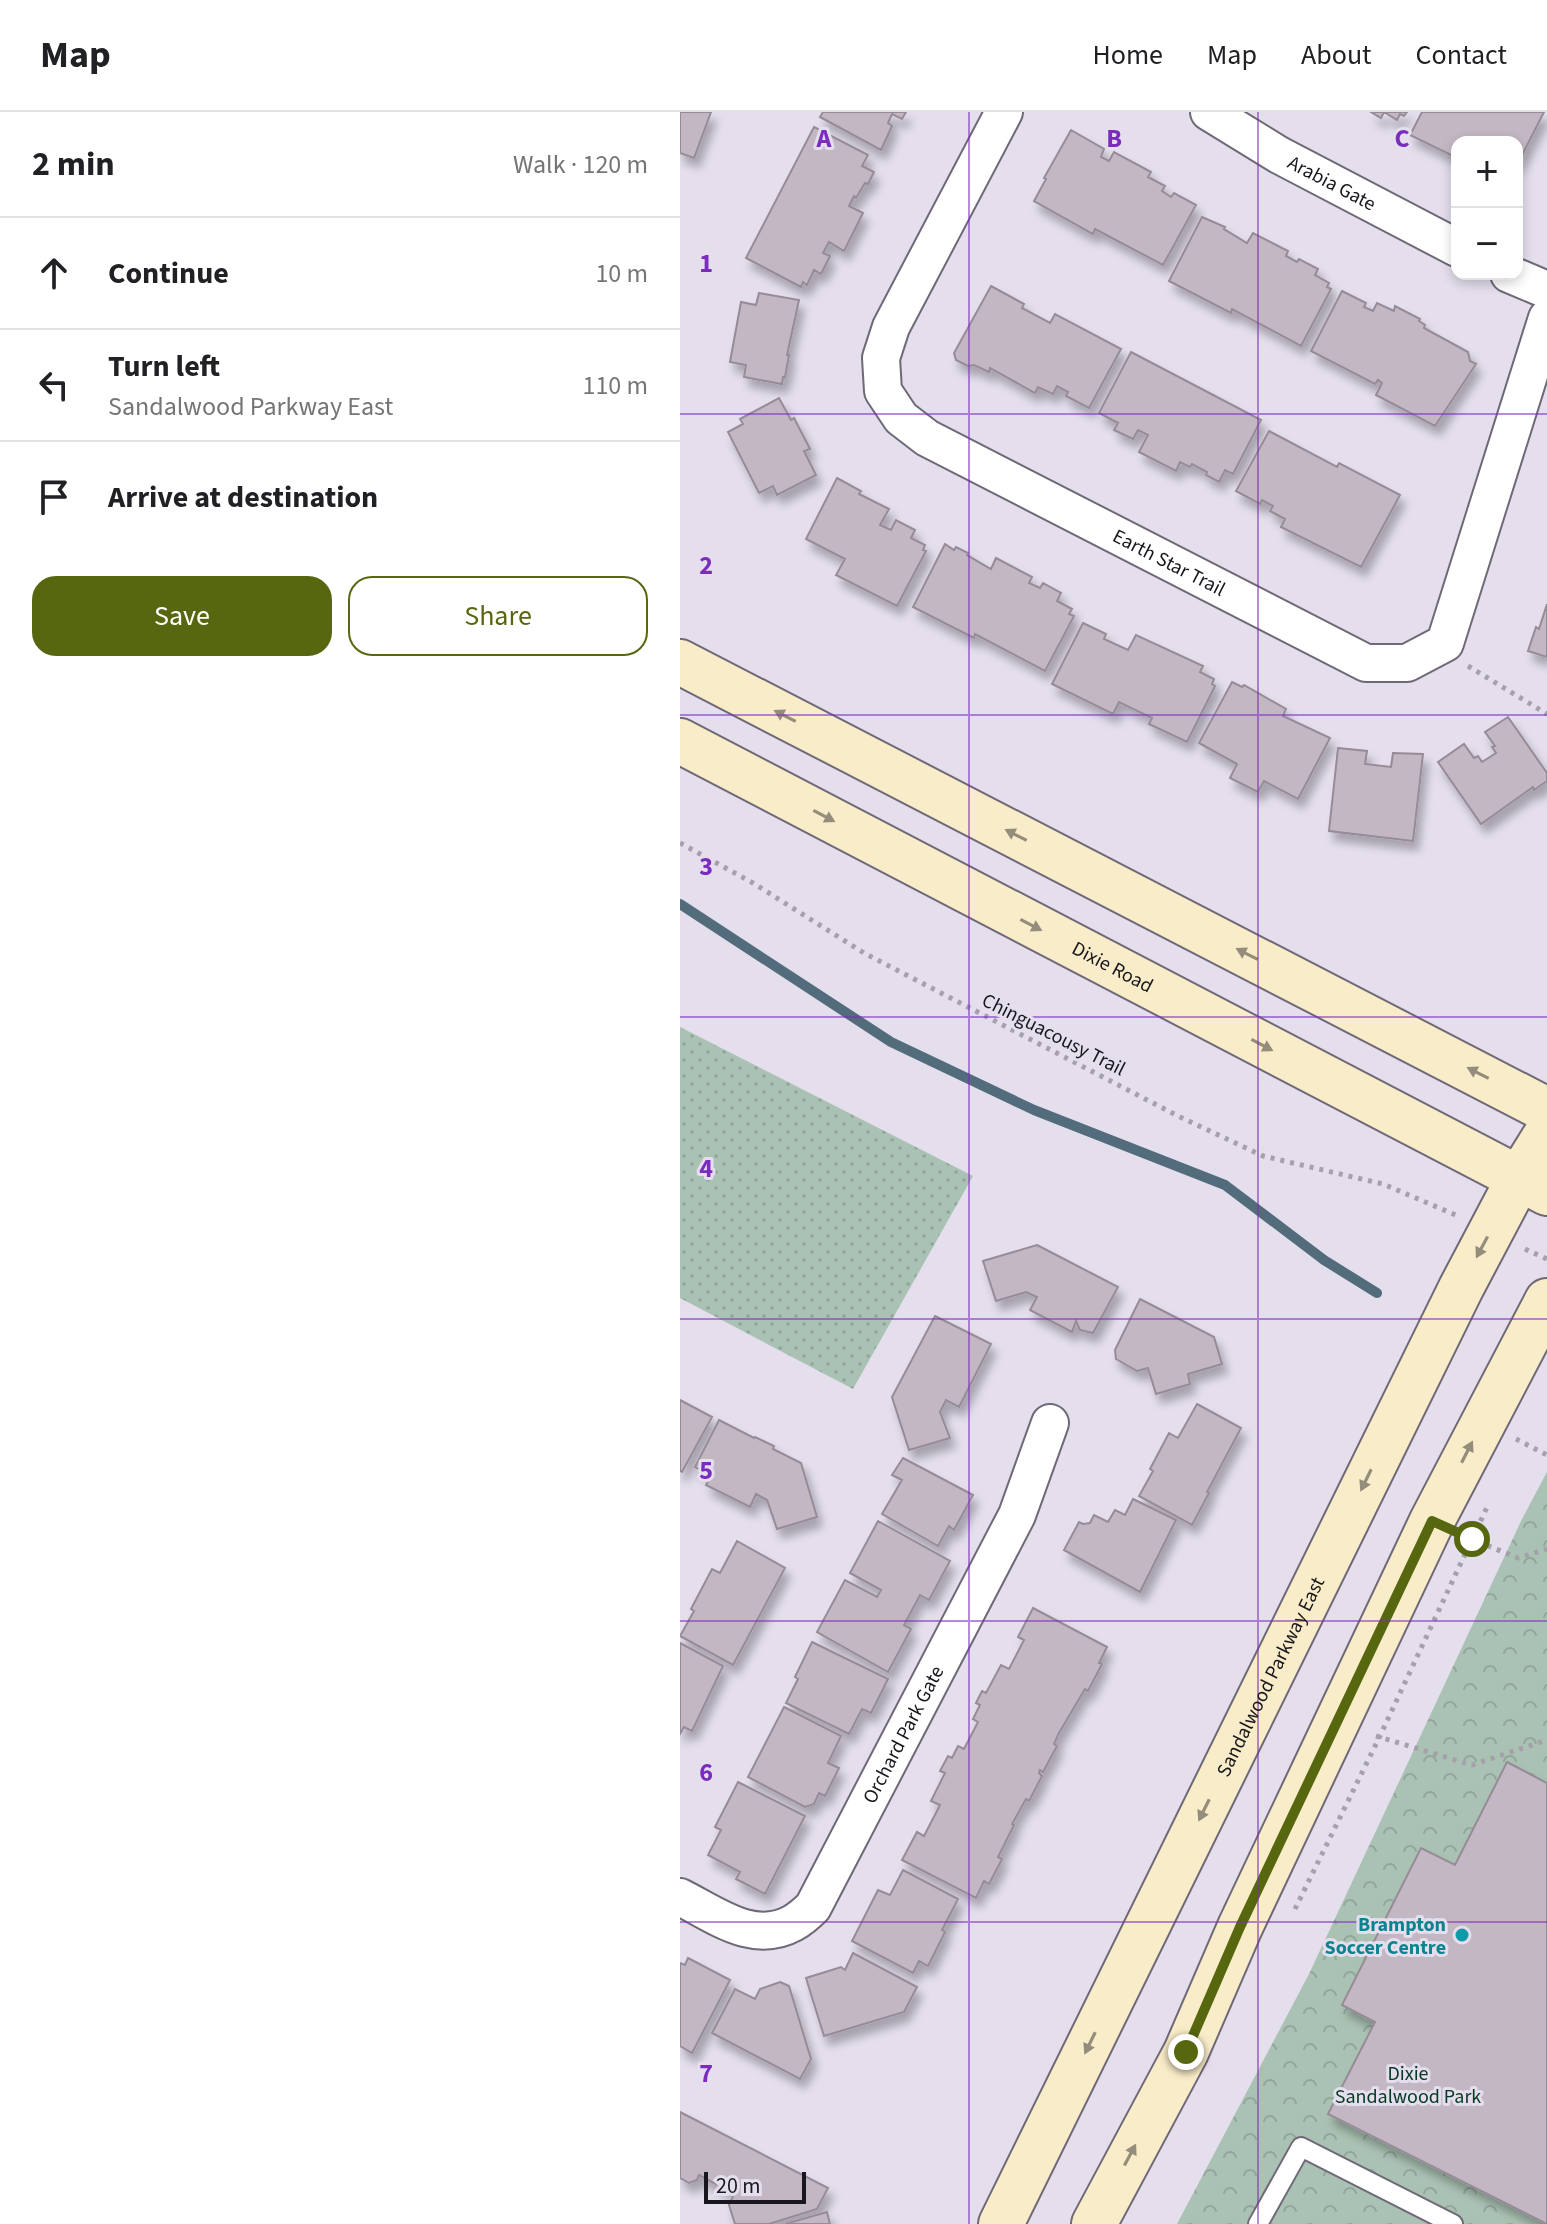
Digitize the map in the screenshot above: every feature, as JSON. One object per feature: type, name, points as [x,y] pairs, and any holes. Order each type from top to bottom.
[{"type":"main road","points":[[680,662],[1547,1110]]},
{"type":"main road","name":"Dixie Road","points":[[680,741],[1533,1186]]},
{"type":"main road","name":"Sandalwood Parkway East","points":[[1001,2224],[1454,1302],[1533,1186],[1547,1133]]},
{"type":"main road","points":[[1094,2224],[1186,2052],[1240,1927],[1432,1521],[1547,1301]]},
{"type":"street","name":"Earth Star Trail","points":[[1004,112],[891,327],[881,358],[883,391],[901,418],[927,438],[1366,663],[1407,663],[1445,643],[1547,318]]},
{"type":"street","name":"Arabia Gate","points":[[1209,112],[1279,155],[1451,245]]},
{"type":"street","points":[[1523,280],[1547,290]]},
{"type":"street","name":"Orchard Park Gate","points":[[680,1897],[747,1931],[775,1931],[795,1923],[813,1907],[1017,1515],[1050,1423]]},
{"type":"lane","points":[[1258,2224],[1301,2147],[1453,2224]]},
{"type":"path","points":[[1467,666],[1547,714]]},
{"type":"path","name":"Chinguacousy Trail","points":[[680,843],[753,883],[864,953],[1178,1116],[1263,1156],[1383,1184],[1434,1204]]},
{"type":"path","points":[[1520,1441],[1547,1455]]},
{"type":"path","points":[[1432,1521],[1518,1558],[1547,1549]]},
{"type":"path","points":[[1336,1722],[1472,1765],[1547,1740]]},
{"type":"green space","points":[[680,1027],[973,1176],[853,1389],[680,1298]]},
{"type":"green space","name":"Dixie Sandalwood Park","points":[[1547,1472],[1547,2224],[1177,2224],[1309,1974],[1522,1519]]},
{"type":"building","points":[[680,112],[711,112],[694,158],[680,153]]},
{"type":"building","points":[[823,112],[906,112],[902,119],[892,114],[888,123],[892,126],[881,150],[820,117]]},
{"type":"building","points":[[1384,112],[1407,112],[1404,116],[1400,114],[1397,120]]},
{"type":"building","points":[[1422,112],[1544,112],[1523,153],[1523,136],[1451,136],[1451,155],[1410,135]]},
{"type":"building","points":[[814,127],[868,155],[862,166],[874,172],[849,206],[863,213],[844,251],[829,242],[823,253],[830,256],[821,274],[814,270],[807,285],[803,282],[801,287],[746,258]]},
{"type":"building","points":[[1071,130],[1104,149],[1101,157],[1109,161],[1114,152],[1151,172],[1148,177],[1165,186],[1162,191],[1171,197],[1174,193],[1196,205],[1163,265],[1095,229],[1093,234],[1034,201]]},
{"type":"building","points":[[1202,217],[1225,227],[1247,243],[1253,233],[1288,251],[1286,256],[1318,269],[1315,275],[1329,283],[1327,287],[1331,289],[1301,346],[1232,309],[1231,313],[1169,281]]},
{"type":"building","points":[[991,286],[1050,323],[1055,314],[1121,349],[1089,408],[1066,396],[1068,392],[1057,386],[1053,394],[1038,387],[1035,393],[990,368],[989,372],[956,360],[954,353]]},
{"type":"building","points":[[1342,291],[1366,303],[1364,307],[1373,311],[1377,303],[1394,311],[1395,306],[1420,319],[1424,328],[1468,352],[1470,361],[1476,364],[1435,426],[1376,395],[1382,383],[1378,380],[1375,384],[1311,351]]},
{"type":"building","points":[[759,293],[799,300],[782,384],[744,377],[746,365],[730,362],[741,302],[756,305]]},
{"type":"building","points":[[1131,352],[1261,420],[1233,474],[1225,470],[1219,482],[1192,464],[1190,467],[1180,462],[1176,471],[1139,452],[1148,435],[1138,430],[1133,439],[1114,430],[1118,423],[1099,413]]},
{"type":"building","points":[[779,398],[791,420],[794,418],[810,449],[804,451],[816,475],[777,495],[773,486],[759,493],[728,432],[743,424],[740,419]]},
{"type":"building","points":[[1269,431],[1337,467],[1339,463],[1400,495],[1361,567],[1281,527],[1285,519],[1270,511],[1273,506],[1262,500],[1260,504],[1236,491]]},
{"type":"building","points":[[837,478],[861,491],[859,494],[889,509],[880,525],[891,530],[896,520],[915,530],[911,538],[925,545],[923,550],[926,551],[897,606],[836,575],[845,559],[806,539]]},
{"type":"building","points":[[945,544],[968,553],[991,569],[996,558],[1032,577],[1029,583],[1040,588],[1043,583],[1061,593],[1057,601],[1072,609],[1069,614],[1074,616],[1045,671],[975,634],[974,638],[913,607]]},
{"type":"building","points":[[1547,604],[1547,657],[1528,651]]},
{"type":"building","points":[[1083,623],[1106,634],[1104,639],[1128,650],[1136,635],[1203,666],[1200,672],[1214,679],[1212,684],[1215,686],[1187,742],[1149,724],[1152,718],[1119,702],[1113,714],[1052,684]]},
{"type":"building","points":[[1232,682],[1242,687],[1244,685],[1286,709],[1283,716],[1330,738],[1298,799],[1264,781],[1258,792],[1230,778],[1237,764],[1199,743]]},
{"type":"building","points":[[1508,717],[1547,773],[1547,781],[1534,790],[1533,787],[1481,824],[1438,762],[1464,744],[1474,758],[1478,756],[1482,762],[1496,753],[1485,732]]},
{"type":"building","points":[[1338,748],[1367,751],[1365,764],[1391,767],[1393,753],[1423,754],[1413,841],[1329,831]]},
{"type":"building","points":[[1037,1245],[1118,1287],[1093,1333],[1080,1330],[1076,1321],[1072,1332],[1030,1310],[1037,1297],[1026,1292],[996,1301],[983,1261]]},
{"type":"building","points":[[1140,1299],[1214,1337],[1222,1364],[1188,1374],[1190,1384],[1156,1394],[1148,1368],[1137,1371],[1116,1359],[1115,1350]]},
{"type":"building","points":[[935,1316],[991,1344],[959,1407],[946,1400],[940,1412],[950,1438],[909,1450],[892,1397]]},
{"type":"building","points":[[680,1400],[712,1417],[682,1472],[680,1471]]},
{"type":"building","points":[[1197,1404],[1241,1428],[1192,1525],[1139,1496],[1169,1433],[1178,1438]]},
{"type":"building","points":[[719,1420],[774,1446],[773,1449],[801,1463],[817,1517],[777,1529],[767,1500],[756,1494],[750,1507],[706,1485],[711,1476],[695,1467]]},
{"type":"building","points":[[903,1458],[973,1495],[954,1530],[949,1526],[938,1546],[882,1514],[902,1480],[892,1475]]},
{"type":"building","points":[[1133,1499],[1176,1520],[1140,1592],[1064,1550],[1079,1522],[1090,1523],[1094,1515],[1108,1522],[1115,1510],[1125,1515]]},
{"type":"building","points":[[878,1521],[950,1561],[929,1600],[920,1595],[904,1625],[911,1629],[888,1672],[817,1632],[845,1580],[877,1597],[881,1590],[850,1573]]},
{"type":"building","points":[[737,1541],[785,1568],[733,1665],[680,1636],[712,1569],[720,1573]]},
{"type":"building","points":[[1033,1608],[1107,1647],[1088,1691],[1085,1689],[1059,1733],[1054,1744],[1057,1746],[1043,1772],[1040,1770],[1042,1776],[1029,1801],[1026,1799],[1012,1824],[998,1857],[1002,1859],[989,1884],[984,1881],[976,1898],[902,1860],[917,1832],[924,1836],[940,1805],[931,1801],[945,1773],[940,1771],[958,1746],[964,1749],[978,1722],[973,1719],[980,1705],[976,1703],[982,1691],[986,1693],[1001,1665],[1009,1669],[1024,1640],[1018,1637]]},
{"type":"building","points":[[812,1642],[888,1679],[871,1713],[862,1709],[849,1734],[786,1703]]},
{"type":"building","points":[[680,1643],[723,1666],[692,1731],[684,1727],[680,1734]]},
{"type":"building","points":[[784,1707],[841,1736],[828,1763],[839,1768],[825,1796],[819,1793],[814,1804],[805,1807],[748,1777]]},
{"type":"building","name":"Brampton Soccer Centre","points":[[1507,1762],[1547,1783],[1547,2224],[1328,2114],[1375,2022],[1342,2005],[1421,1848],[1455,1865]]},
{"type":"building","points":[[738,1782],[805,1816],[765,1894],[736,1879],[740,1872],[708,1855],[721,1830],[715,1827]]},
{"type":"building","points":[[903,1870],[958,1899],[928,1966],[919,1961],[913,1973],[852,1941],[878,1890],[890,1895]]},
{"type":"building","points":[[853,1953],[917,1987],[904,2012],[824,2036],[806,1978],[841,1967],[845,1970]]},
{"type":"building","points":[[688,1958],[730,1980],[692,2053],[680,2046],[680,1963],[685,1965]]},
{"type":"building","points":[[780,1982],[789,1986],[811,2059],[800,2079],[712,2033],[735,1989],[755,1999],[760,1989]]},
{"type":"building","points":[[680,2112],[828,2188],[817,2209],[769,2224],[735,2224],[729,2205],[734,2194],[699,2175],[697,2180],[689,2183],[680,2178]]},
{"type":"building","points":[[827,2212],[830,2224],[785,2224]]},
{"type":"waterway","points":[[680,904],[891,1042],[1034,1110],[1225,1185],[1324,1260],[1377,1293]]},
{"type":"place","name":"Brampton Soccer Centre","points":[[1462,1935]]},
{"type":"route","points":[[1186,2052],[1240,1927],[1432,1521],[1472,1539]]}]
